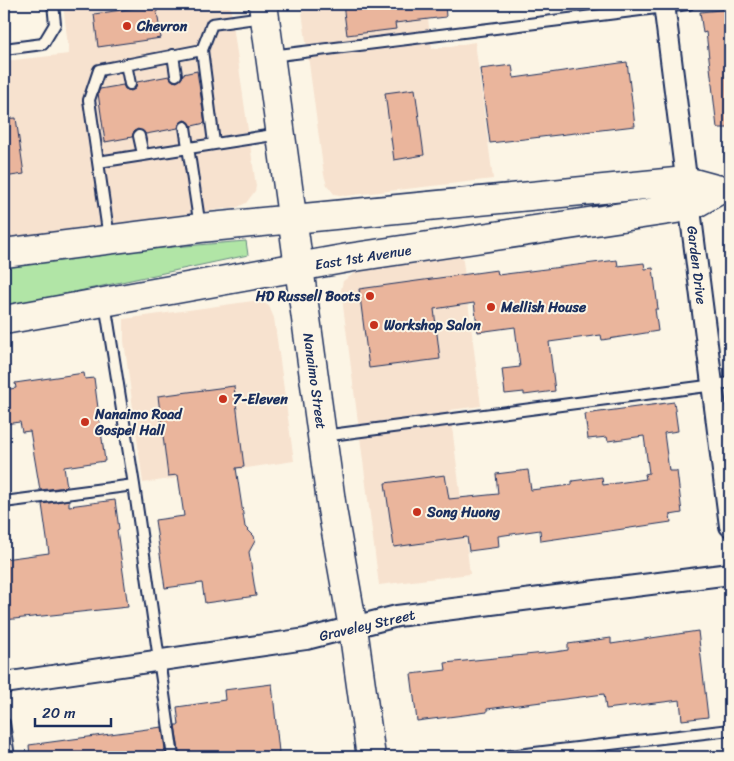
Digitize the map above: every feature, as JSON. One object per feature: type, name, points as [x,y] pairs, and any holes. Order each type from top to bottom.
[{"type":"main road","name":"Nanaimo Street","points":[[264,10],[332,510],[353,628],[371,757]]},
{"type":"main road","name":"East 1st Avenue","points":[[4,253],[200,228],[724,190]]},
{"type":"main road","name":"East 1st Avenue","points":[[4,320],[299,268],[688,194]]},
{"type":"street","name":"Garden Drive","points":[[664,5],[688,194],[721,384],[730,526]]},
{"type":"street","name":"Graveley Street","points":[[4,684],[306,639],[408,614],[730,574]]},
{"type":"lane","points":[[4,49],[43,44],[55,24],[53,4]]},
{"type":"lane","points":[[270,56],[664,5],[689,4]]},
{"type":"lane","points":[[214,143],[202,50],[212,24],[264,10]]},
{"type":"lane","points":[[109,239],[89,100],[99,70],[202,50]]},
{"type":"lane","points":[[174,55],[176,75]]},
{"type":"lane","points":[[126,64],[130,84]]},
{"type":"lane","points":[[185,127],[200,228]]},
{"type":"lane","points":[[98,162],[281,134]]},
{"type":"lane","points":[[140,136],[143,154]]},
{"type":"lane","points":[[105,303],[134,485],[173,757]]},
{"type":"lane","points":[[322,436],[721,384]]},
{"type":"lane","points":[[4,502],[134,485]]},
{"type":"lane","points":[[4,723],[8,757]]},
{"type":"lane","points":[[500,757],[730,730]]},
{"type":"shaded area","points":[[63,4],[230,4],[256,186],[255,191],[246,203],[238,207],[4,239],[4,61],[69,54]]},
{"type":"shaded area","points":[[301,4],[426,4],[432,49],[475,42],[493,179],[345,196],[334,194],[327,185],[324,175]]},
{"type":"shaded area","points":[[462,253],[481,406],[450,410],[470,574],[379,585],[341,290],[343,281],[358,271]]},
{"type":"shaded area","points":[[261,301],[269,306],[274,318],[294,461],[143,483],[124,341],[124,319]]},
{"type":"green space","points":[[246,241],[248,255],[4,307],[4,267],[101,253]]},
{"type":"building","points":[[343,4],[445,4],[446,17],[395,23],[396,29],[347,35]]},
{"type":"building","name":"Chevron","points":[[156,5],[161,38],[98,47],[94,14]]},
{"type":"building","points":[[730,9],[730,128],[717,128],[706,32],[703,33],[700,12]]},
{"type":"building","points":[[627,62],[635,126],[490,143],[480,69],[512,65],[514,78]]},
{"type":"building","points":[[197,71],[205,123],[192,126],[188,121],[184,120],[179,124],[178,128],[146,134],[138,129],[134,131],[132,137],[105,142],[98,93],[100,89],[123,85],[125,89],[131,91],[135,89],[137,82],[169,76],[173,81],[177,82],[182,78],[183,74]]},
{"type":"building","points":[[415,89],[424,155],[394,160],[385,93]]},
{"type":"building","points":[[16,118],[24,174],[4,177],[4,119]]},
{"type":"building","points":[[617,260],[618,266],[644,263],[645,269],[653,268],[658,309],[655,309],[658,331],[602,340],[601,335],[549,342],[555,391],[524,395],[524,392],[505,394],[502,369],[520,367],[515,327],[478,332],[474,303],[434,309],[440,359],[369,368],[359,289],[497,270],[498,275]]},
{"type":"building","points":[[84,373],[85,379],[94,378],[105,461],[64,467],[67,487],[40,490],[30,431],[22,432],[20,422],[4,424],[4,390],[16,388],[15,383]]},
{"type":"building","points":[[234,386],[244,467],[236,468],[245,527],[254,536],[255,541],[249,552],[256,596],[205,603],[202,583],[165,588],[155,520],[184,516],[178,475],[168,476],[158,396]]},
{"type":"building","points":[[674,402],[678,431],[664,433],[669,471],[677,471],[682,513],[670,515],[671,522],[541,541],[540,530],[498,536],[499,547],[469,551],[467,537],[394,547],[385,483],[445,475],[449,499],[498,494],[496,474],[528,470],[531,490],[572,485],[572,481],[602,477],[603,485],[646,479],[645,474],[649,473],[644,436],[608,441],[607,437],[588,439],[585,414]]},
{"type":"building","points":[[69,500],[69,506],[115,500],[119,529],[117,530],[128,607],[4,620],[4,559],[49,553],[42,504]]},
{"type":"building","points":[[698,631],[708,717],[682,720],[680,700],[606,709],[604,694],[487,709],[487,712],[417,721],[411,674],[446,670],[445,663],[555,652],[568,650],[568,644],[611,638],[611,644]]},
{"type":"building","points":[[272,684],[279,752],[241,757],[180,757],[175,725],[179,725],[177,707],[225,700],[224,690]]},
{"type":"building","points":[[162,727],[166,757],[30,757],[29,745]]},
{"type":"place","name":"Chevron","points":[[127,26]]},
{"type":"place","name":"HD Russell Boots","points":[[370,296]]},
{"type":"place","name":"Mellish House","points":[[491,307]]},
{"type":"place","name":"Workshop Salon","points":[[374,325]]},
{"type":"place","name":"7-Eleven","points":[[223,399]]},
{"type":"place","name":"Nanaimo Road Gospel Hall","points":[[85,422]]},
{"type":"place","name":"Song Huong","points":[[417,512]]}]
